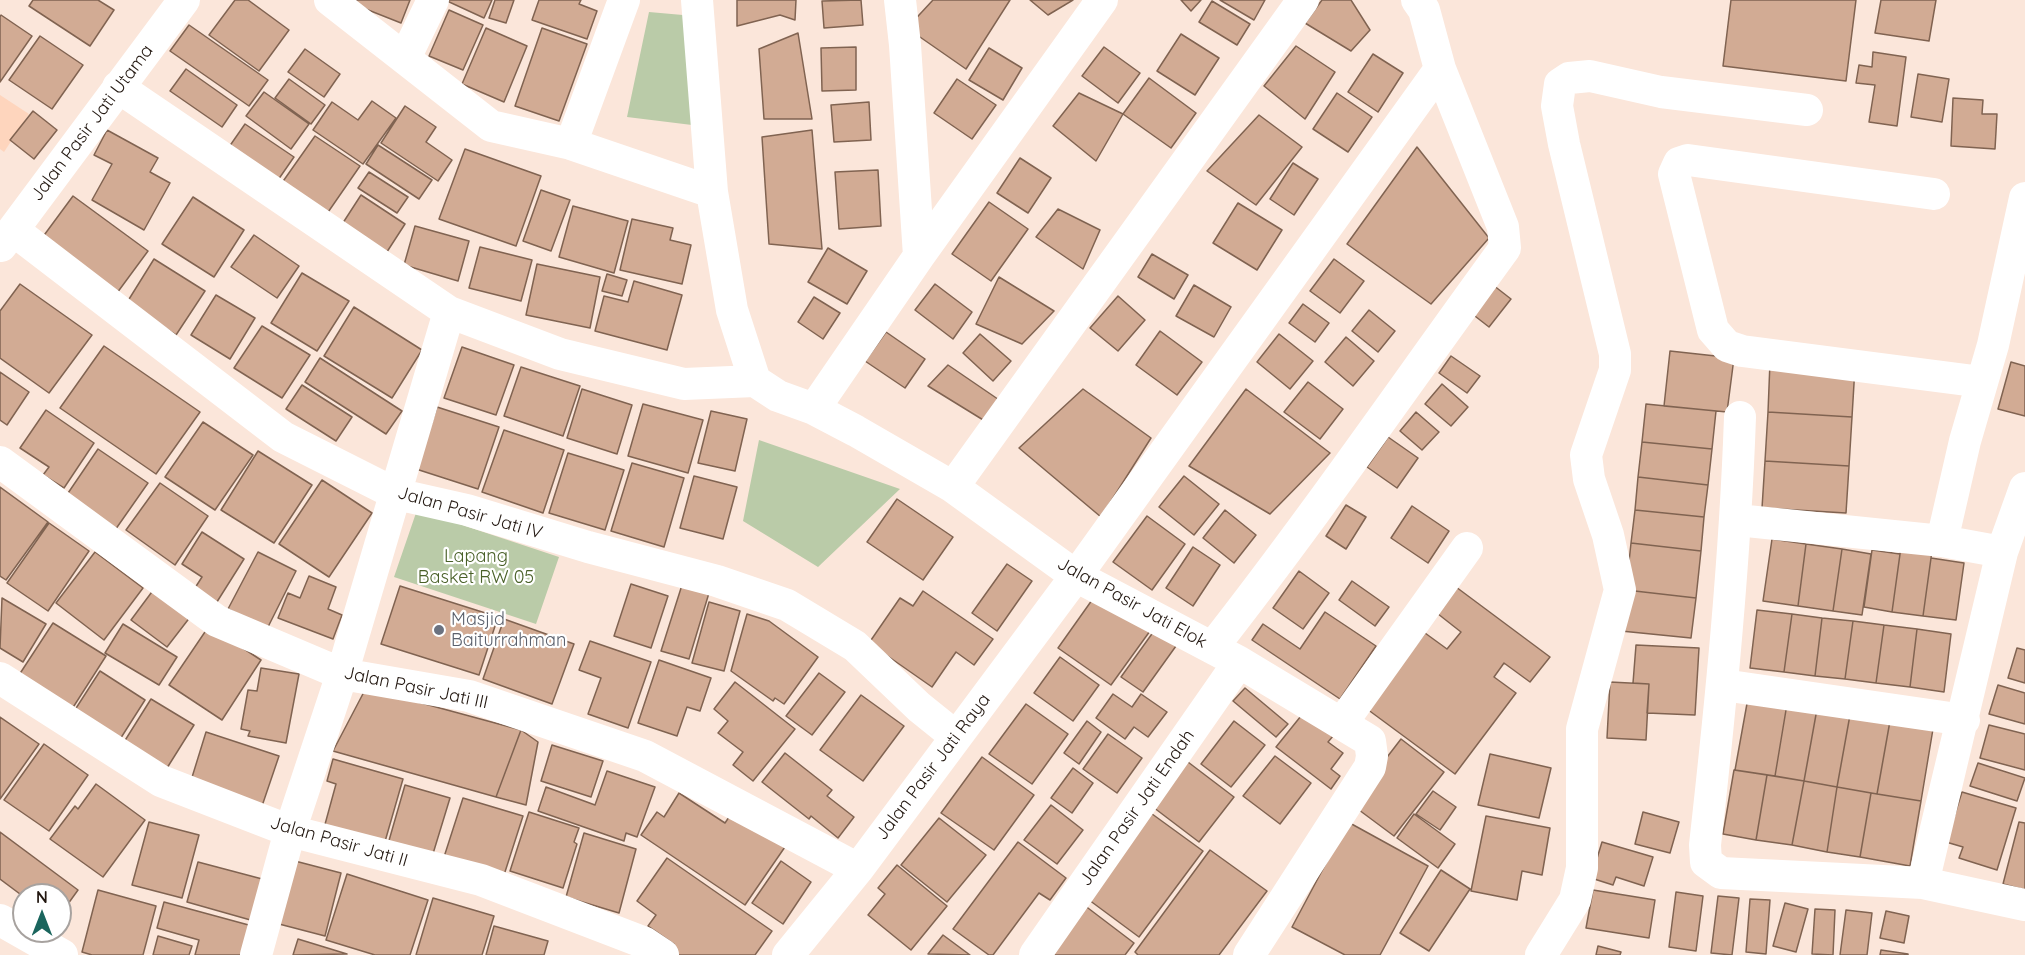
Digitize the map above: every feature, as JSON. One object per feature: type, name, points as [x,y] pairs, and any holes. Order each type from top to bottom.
[{"type":"street","name":"Jalan Pasir Jati Utama","points":[[6,238],[184,0]]},
{"type":"street","points":[[330,0],[491,126],[571,144],[712,192]]},
{"type":"street","points":[[405,58],[433,0]]},
{"type":"street","points":[[571,144],[624,0]]},
{"type":"street","points":[[118,87],[449,312],[560,354],[684,384],[755,381],[732,310],[712,192],[697,0]]},
{"type":"street","points":[[814,409],[919,256],[1102,0]]},
{"type":"street","points":[[953,487],[1303,0]]},
{"type":"street","name":"Jalan Pasir Jati Endah","points":[[1035,955],[1225,655],[1284,557],[1352,457],[1505,248],[1503,227],[1440,69],[1424,10],[1417,0]]},
{"type":"street","points":[[905,5],[919,256]]},
{"type":"street","name":"Jalan Pasir Jati Raya","points":[[791,954],[858,869],[1076,576],[1440,69]]},
{"type":"street","points":[[1541,955],[1575,900],[1582,868],[1582,729],[1620,590],[1608,535],[1589,479],[1586,455],[1615,370],[1615,354],[1564,144],[1557,106],[1560,84],[1569,78],[1590,76],[1661,92],[1807,110]]},
{"type":"street","points":[[1934,194],[1688,160],[1679,163],[1674,174],[1713,330],[1727,346],[1742,351],[1982,382]]},
{"type":"street","points":[[1942,541],[1993,345],[2025,198]]},
{"type":"street","name":"Jalan Pasir Jati IV","points":[[6,238],[283,438],[396,494],[467,510],[588,547],[717,581],[787,605],[855,646],[919,707],[955,736]]},
{"type":"street","points":[[256,955],[290,831],[342,674],[449,312]]},
{"type":"street","name":"Jalan Pasir Jati Elok","points":[[755,381],[778,396],[814,409],[953,487],[1076,576],[1225,655],[1370,741],[1372,756],[1370,767],[1249,955]]},
{"type":"street","points":[[1740,417],[1737,520],[1723,686],[1705,845],[1706,862],[1721,873],[1923,883],[2025,905]]},
{"type":"street","name":"Jalan Pasir Jati III","points":[[0,462],[217,621],[342,674],[470,696],[645,756],[858,869]]},
{"type":"street","points":[[1923,883],[1964,720],[2002,552],[2025,488]]},
{"type":"street","points":[[1737,520],[1942,541],[2002,552]]},
{"type":"street","points":[[1342,723],[1467,548]]},
{"type":"street","name":"Jalan Pasir Jati II","points":[[0,678],[161,781],[290,831],[481,880],[645,943],[663,955]]},
{"type":"street","points":[[1723,686],[1964,720]]},
{"type":"street","points":[[0,920],[62,955]]},
{"type":"shaded area","points":[[0,95],[29,114],[4,152],[0,149]]},
{"type":"green space","points":[[649,12],[694,16],[692,125],[627,117]]},
{"type":"green space","points":[[759,440],[900,489],[818,567],[743,521]]},
{"type":"green space","name":"Lapang Basket RW 05","points":[[417,510],[559,557],[536,624],[394,577]]},
{"type":"building","points":[[33,0],[98,0],[114,10],[90,46],[29,6]]},
{"type":"building","points":[[235,0],[248,0],[289,30],[259,71],[209,35]]},
{"type":"building","points":[[343,0],[410,0],[401,23]]},
{"type":"building","points":[[445,0],[492,0],[484,18]]},
{"type":"building","points":[[495,0],[514,0],[506,23],[489,18]]},
{"type":"building","points":[[539,0],[581,0],[579,4],[597,11],[587,39],[532,20]]},
{"type":"building","points":[[737,0],[796,0],[795,20],[780,15],[737,26]]},
{"type":"building","points":[[861,0],[863,25],[824,28],[822,1]]},
{"type":"building","points":[[933,0],[1010,0],[966,69],[907,28]]},
{"type":"building","points":[[1030,0],[1073,0],[1048,15]]},
{"type":"building","points":[[1181,0],[1201,0],[1191,11]]},
{"type":"building","points":[[1220,0],[1265,0],[1254,20]]},
{"type":"building","points":[[1322,0],[1351,0],[1370,30],[1351,51],[1305,23]]},
{"type":"building","points":[[1731,0],[1856,0],[1846,81],[1723,66]]},
{"type":"building","points":[[1881,0],[1936,0],[1929,41],[1875,33]]},
{"type":"building","points":[[1212,1],[1250,24],[1237,45],[1199,22]]},
{"type":"building","points":[[449,10],[483,25],[463,70],[429,56]]},
{"type":"building","points":[[1,15],[32,36],[0,82],[0,17]]},
{"type":"building","points":[[189,25],[268,80],[249,106],[170,51]]},
{"type":"building","points":[[486,28],[527,46],[504,102],[462,84]]},
{"type":"building","points":[[542,28],[587,44],[559,121],[515,106]]},
{"type":"building","points":[[798,33],[812,119],[764,119],[759,49]]},
{"type":"building","points":[[1181,34],[1219,58],[1195,95],[1157,71]]},
{"type":"building","points":[[40,36],[83,65],[52,109],[9,80]]},
{"type":"building","points":[[1296,46],[1335,72],[1305,119],[1264,86]]},
{"type":"building","points":[[856,47],[856,90],[822,91],[821,48]]},
{"type":"building","points":[[1104,47],[1140,73],[1118,103],[1082,76]]},
{"type":"building","points":[[989,48],[1022,68],[1003,100],[969,80]]},
{"type":"building","points":[[305,49],[340,74],[324,97],[288,72]]},
{"type":"building","points":[[1873,52],[1906,57],[1897,126],[1869,122],[1875,85],[1856,83],[1859,65],[1872,67]]},
{"type":"building","points":[[1373,54],[1403,73],[1378,112],[1348,92]]},
{"type":"building","points":[[186,69],[237,105],[222,127],[170,91]]},
{"type":"building","points":[[1918,74],[1949,79],[1942,122],[1911,117]]},
{"type":"building","points":[[1149,78],[1196,113],[1171,148],[1123,114]]},
{"type":"building","points":[[289,79],[325,105],[311,124],[275,98]]},
{"type":"building","points":[[957,79],[996,105],[972,139],[934,113]]},
{"type":"building","points":[[264,92],[309,124],[291,149],[246,116]]},
{"type":"building","points":[[1079,93],[1123,114],[1096,161],[1053,126]]},
{"type":"building","points":[[1337,93],[1372,117],[1348,152],[1313,129]]},
{"type":"building","points":[[1953,98],[1983,100],[1982,114],[1997,114],[1995,149],[1951,146]]},
{"type":"building","points":[[372,101],[396,118],[363,164],[313,130],[332,102],[358,120]]},
{"type":"building","points":[[869,102],[871,140],[834,142],[831,105]]},
{"type":"building","points":[[405,106],[436,127],[426,142],[452,160],[438,181],[381,143]]},
{"type":"building","points":[[33,111],[57,130],[34,159],[10,140]]},
{"type":"building","points":[[1259,115],[1302,147],[1256,205],[1207,171]]},
{"type":"building","points":[[245,124],[294,157],[278,180],[229,147]]},
{"type":"building","points":[[107,130],[158,158],[150,172],[170,183],[144,230],[92,200],[112,164],[94,155]]},
{"type":"building","points":[[812,130],[822,249],[769,244],[762,137]]},
{"type":"building","points":[[315,136],[360,166],[324,218],[279,187]]},
{"type":"building","points":[[378,145],[432,180],[419,199],[366,164]]},
{"type":"building","points":[[1417,147],[1489,238],[1431,304],[1347,244]]},
{"type":"building","points":[[465,149],[541,176],[516,246],[439,219]]},
{"type":"building","points":[[1020,158],[1051,178],[1028,213],[997,193]]},
{"type":"building","points":[[1293,163],[1318,179],[1294,215],[1270,199]]},
{"type":"building","points":[[878,170],[881,226],[839,229],[835,172]]},
{"type":"building","points":[[369,172],[408,197],[397,213],[358,188]]},
{"type":"building","points":[[541,190],[570,200],[551,251],[523,241]]},
{"type":"building","points":[[361,195],[405,224],[383,258],[339,229]]},
{"type":"building","points":[[73,196],[148,251],[117,293],[42,238]]},
{"type":"building","points":[[193,197],[244,230],[214,277],[162,244]]},
{"type":"building","points":[[989,202],[1028,229],[991,281],[952,254]]},
{"type":"building","points":[[1238,203],[1282,230],[1257,270],[1213,243]]},
{"type":"building","points":[[573,206],[628,221],[614,273],[559,257]]},
{"type":"building","points":[[1058,209],[1100,230],[1083,269],[1036,237]]},
{"type":"building","points":[[632,219],[673,228],[670,240],[691,245],[682,284],[620,270]]},
{"type":"building","points":[[415,226],[469,241],[458,281],[404,265]]},
{"type":"building","points":[[254,235],[299,266],[277,298],[231,267]]},
{"type":"building","points":[[480,247],[532,260],[521,301],[469,288]]},
{"type":"building","points":[[828,248],[867,271],[847,304],[808,282]]},
{"type":"building","points":[[1152,254],[1188,275],[1174,299],[1138,277]]},
{"type":"building","points":[[154,259],[205,291],[176,335],[126,304]]},
{"type":"building","points":[[1334,259],[1364,281],[1340,313],[1310,291]]},
{"type":"building","points":[[537,264],[600,277],[590,328],[526,315]]},
{"type":"building","points":[[302,273],[349,301],[317,351],[271,323]]},
{"type":"building","points":[[607,274],[627,280],[622,296],[602,291]]},
{"type":"building","points":[[999,277],[1054,311],[1022,344],[976,324]]},
{"type":"building","points":[[634,281],[682,295],[667,350],[595,331],[604,296],[628,302]]},
{"type":"building","points":[[20,284],[92,335],[49,393],[0,358],[0,311]]},
{"type":"building","points":[[935,284],[972,312],[953,339],[915,310]]},
{"type":"building","points":[[1194,285],[1231,307],[1214,337],[1176,316]]},
{"type":"building","points":[[1493,285],[1511,299],[1489,327],[1471,313]]},
{"type":"building","points":[[216,295],[255,318],[230,359],[191,335]]},
{"type":"building","points":[[1118,296],[1145,320],[1118,351],[1090,328]]},
{"type":"building","points":[[814,297],[840,313],[823,339],[798,322]]},
{"type":"building","points":[[1303,304],[1329,323],[1315,342],[1289,323]]},
{"type":"building","points":[[354,307],[422,350],[392,398],[324,356]]},
{"type":"building","points":[[1369,310],[1395,331],[1378,352],[1352,331]]},
{"type":"building","points":[[262,326],[310,355],[282,398],[234,368]]},
{"type":"building","points":[[1160,331],[1202,362],[1177,395],[1136,365]]},
{"type":"building","points":[[886,332],[925,359],[905,388],[865,361]]},
{"type":"building","points":[[980,334],[1011,361],[993,381],[963,353]]},
{"type":"building","points":[[1279,334],[1313,361],[1290,389],[1257,362]]},
{"type":"building","points":[[1346,337],[1374,361],[1353,386],[1325,362]]},
{"type":"building","points":[[104,346],[200,412],[156,474],[60,408]]},
{"type":"building","points":[[462,347],[514,365],[496,415],[444,398]]},
{"type":"building","points":[[1670,351],[1734,358],[1727,412],[1664,406]]},
{"type":"building","points":[[1451,356],[1480,376],[1467,393],[1439,373]]},
{"type":"building","points":[[320,358],[402,411],[386,434],[305,382]]},
{"type":"building","points":[[1770,362],[1855,367],[1852,417],[1768,412]]},
{"type":"building","points":[[2011,362],[2025,366],[2025,416],[1998,409]]},
{"type":"building","points":[[948,365],[1008,406],[993,426],[928,386]]},
{"type":"building","points":[[521,367],[580,386],[563,436],[504,416]]},
{"type":"building","points":[[0,372],[29,392],[7,425],[0,420]]},
{"type":"building","points":[[1308,382],[1343,409],[1320,439],[1284,412]]},
{"type":"building","points":[[1442,384],[1468,407],[1451,426],[1425,404]]},
{"type":"building","points":[[302,385],[352,417],[336,441],[286,409]]},
{"type":"building","points":[[582,389],[632,405],[617,454],[567,438]]},
{"type":"building","points":[[1083,389],[1151,438],[1101,517],[1019,448]]},
{"type":"building","points":[[1246,389],[1330,453],[1270,514],[1189,466]]},
{"type":"building","points":[[643,404],[703,420],[688,473],[628,456]]},
{"type":"building","points":[[1646,404],[1716,411],[1712,449],[1642,442]]},
{"type":"building","points":[[437,407],[499,427],[478,489],[416,469]]},
{"type":"building","points":[[46,410],[94,443],[64,488],[43,475],[49,467],[20,448]]},
{"type":"building","points":[[711,411],[747,419],[735,471],[698,463]]},
{"type":"building","points":[[1416,412],[1439,432],[1422,450],[1400,431]]},
{"type":"building","points":[[1768,412],[1852,417],[1849,466],[1765,461]]},
{"type":"building","points":[[203,422],[253,455],[215,510],[165,477]]},
{"type":"building","points":[[504,430],[564,450],[543,513],[482,492]]},
{"type":"building","points":[[1388,437],[1418,458],[1397,488],[1367,467]]},
{"type":"building","points":[[1642,442],[1712,449],[1708,485],[1638,477]]},
{"type":"building","points":[[98,449],[148,483],[113,533],[64,499]]},
{"type":"building","points":[[258,451],[312,485],[274,543],[221,510]]},
{"type":"building","points":[[568,453],[624,470],[605,530],[549,513]]},
{"type":"building","points":[[1765,461],[1849,466],[1846,513],[1762,508]]},
{"type":"building","points":[[632,463],[684,478],[664,547],[611,531]]},
{"type":"building","points":[[694,476],[737,487],[723,539],[680,528]]},
{"type":"building","points":[[1184,476],[1219,504],[1194,535],[1159,507]]},
{"type":"building","points":[[1638,477],[1708,485],[1704,517],[1635,510]]},
{"type":"building","points":[[322,480],[372,513],[329,577],[279,544]]},
{"type":"building","points":[[160,483],[208,516],[175,565],[126,530]]},
{"type":"building","points":[[0,487],[48,522],[6,580],[0,576]]},
{"type":"building","points":[[897,499],[953,537],[923,580],[867,542]]},
{"type":"building","points":[[1346,505],[1366,517],[1346,549],[1326,536]]},
{"type":"building","points":[[1412,506],[1449,531],[1428,563],[1391,538]]},
{"type":"building","points":[[1225,510],[1256,535],[1234,563],[1203,538]]},
{"type":"building","points":[[1635,510],[1704,517],[1701,551],[1631,543]]},
{"type":"building","points":[[1147,516],[1185,544],[1152,590],[1113,562]]},
{"type":"building","points":[[49,523],[89,551],[48,611],[7,583]]},
{"type":"building","points":[[202,532],[244,559],[215,605],[193,591],[202,577],[182,564]]},
{"type":"building","points":[[1772,539],[1806,544],[1798,606],[1763,601]]},
{"type":"building","points":[[1631,543],[1701,551],[1696,598],[1626,590]]},
{"type":"building","points":[[1806,544],[1842,549],[1833,611],[1798,606]]},
{"type":"building","points":[[1193,547],[1220,565],[1193,606],[1166,588]]},
{"type":"building","points":[[1901,547],[1932,551],[1923,616],[1892,612]]},
{"type":"building","points":[[1842,549],[1871,554],[1862,615],[1833,611]]},
{"type":"building","points":[[1872,550],[1900,554],[1892,612],[1864,607]]},
{"type":"building","points":[[95,552],[143,588],[104,640],[56,603]]},
{"type":"building","points":[[258,552],[296,571],[267,629],[228,609]]},
{"type":"building","points":[[1931,558],[1964,563],[1956,620],[1923,616]]},
{"type":"building","points":[[1007,564],[1032,581],[997,631],[972,613]]},
{"type":"building","points":[[1299,571],[1329,593],[1303,629],[1273,608]]},
{"type":"building","points":[[309,576],[336,587],[328,609],[342,615],[333,639],[278,618],[288,593],[300,598]]},
{"type":"building","points":[[1352,581],[1389,607],[1375,626],[1339,600]]},
{"type":"building","points":[[631,584],[668,596],[651,648],[614,636]]},
{"type":"building","points":[[1452,584],[1550,657],[1530,682],[1504,663],[1494,677],[1516,693],[1455,774],[1367,709],[1425,633],[1447,649],[1461,632],[1433,610]]},
{"type":"building","points":[[157,585],[194,612],[167,647],[131,620]]},
{"type":"building","points":[[682,585],[709,593],[689,659],[661,651]]},
{"type":"building","name":"Masjid Baiturrahman","points":[[400,586],[498,617],[479,675],[381,644]]},
{"type":"building","points":[[1626,590],[1696,598],[1691,638],[1621,631]]},
{"type":"building","points":[[923,591],[993,639],[974,665],[956,652],[932,687],[869,643],[900,598],[913,606]]},
{"type":"building","points":[[1097,593],[1150,631],[1111,685],[1058,648]]},
{"type":"building","points":[[2,598],[46,624],[23,662],[0,648]]},
{"type":"building","points":[[709,602],[740,611],[724,671],[692,663]]},
{"type":"building","points":[[1757,610],[1792,614],[1784,672],[1750,668]]},
{"type":"building","points":[[1325,612],[1376,646],[1340,699],[1252,640],[1263,624],[1300,649]]},
{"type":"building","points":[[747,614],[769,621],[818,657],[784,704],[775,698],[773,701],[731,671]]},
{"type":"building","points":[[1792,614],[1822,618],[1815,676],[1784,672]]},
{"type":"building","points":[[1822,618],[1853,621],[1845,679],[1815,676]]},
{"type":"building","points":[[504,619],[574,644],[552,704],[483,679]]},
{"type":"building","points":[[1853,621],[1884,625],[1876,683],[1845,679]]},
{"type":"building","points":[[53,623],[106,656],[72,709],[19,675]]},
{"type":"building","points":[[123,624],[177,657],[159,685],[105,653]]},
{"type":"building","points":[[1884,625],[1917,629],[1910,687],[1876,683]]},
{"type":"building","points":[[209,626],[261,660],[222,720],[169,685]]},
{"type":"building","points":[[1917,629],[1951,634],[1944,692],[1910,687]]},
{"type":"building","points":[[1154,631],[1176,646],[1143,692],[1121,677]]},
{"type":"building","points":[[590,641],[651,662],[628,728],[588,714],[601,678],[579,670]]},
{"type":"building","points":[[1636,645],[1699,648],[1695,715],[1647,713],[1649,684],[1633,683]]},
{"type":"building","points":[[2017,648],[2025,650],[2025,683],[2008,678]]},
{"type":"building","points":[[1060,657],[1099,685],[1073,721],[1034,693]]},
{"type":"building","points":[[659,660],[711,678],[700,711],[687,707],[677,736],[638,723]]},
{"type":"building","points":[[261,668],[299,674],[286,743],[248,736],[250,731],[241,729],[248,690],[257,691]]},
{"type":"building","points":[[100,671],[145,700],[117,744],[71,716]]},
{"type":"building","points":[[819,673],[845,692],[812,735],[786,716]]},
{"type":"building","points":[[735,682],[795,729],[753,781],[733,765],[743,752],[718,733],[728,721],[714,709]]},
{"type":"building","points":[[1610,682],[1649,684],[1646,740],[1607,738]]},
{"type":"building","points":[[1998,685],[2025,693],[2025,724],[1989,714]]},
{"type":"building","points":[[366,688],[521,730],[496,797],[333,751]]},
{"type":"building","points":[[1245,688],[1288,724],[1276,737],[1233,701]]},
{"type":"building","points":[[1113,694],[1132,707],[1141,694],[1167,712],[1148,737],[1134,727],[1125,739],[1096,718]]},
{"type":"building","points":[[861,695],[904,726],[863,781],[820,750]]},
{"type":"building","points":[[1748,698],[1787,704],[1775,776],[1735,770]]},
{"type":"building","points":[[151,699],[194,725],[162,776],[119,750]]},
{"type":"building","points":[[1026,704],[1068,734],[1032,784],[989,754]]},
{"type":"building","points":[[1787,704],[1817,709],[1804,781],[1775,776]]},
{"type":"building","points":[[1309,706],[1339,729],[1328,742],[1343,753],[1331,769],[1340,776],[1331,789],[1276,747]]},
{"type":"building","points":[[1817,709],[1850,715],[1837,787],[1804,781]]},
{"type":"building","points":[[1850,715],[1890,721],[1877,794],[1837,787]]},
{"type":"building","points":[[0,717],[39,744],[0,799]]},
{"type":"building","points":[[1087,721],[1101,732],[1079,764],[1064,753]]},
{"type":"building","points":[[1234,721],[1265,745],[1231,787],[1201,764]]},
{"type":"building","points":[[1890,721],[1933,729],[1921,801],[1877,794]]},
{"type":"building","points":[[1989,725],[2025,734],[2025,770],[1980,758]]},
{"type":"building","points":[[521,730],[538,742],[526,805],[496,797]]},
{"type":"building","points":[[206,732],[279,756],[261,809],[189,787]]},
{"type":"building","points":[[1108,734],[1142,758],[1117,793],[1083,769]]},
{"type":"building","points":[[1401,739],[1444,772],[1394,836],[1351,804]]},
{"type":"building","points":[[44,744],[88,775],[49,831],[4,800]]},
{"type":"building","points":[[552,745],[603,761],[591,797],[541,781]]},
{"type":"building","points":[[785,753],[832,790],[827,796],[854,817],[838,838],[811,816],[809,819],[762,782]]},
{"type":"building","points":[[1490,754],[1551,768],[1539,818],[1478,805]]},
{"type":"building","points":[[1275,756],[1311,783],[1280,824],[1243,796]]},
{"type":"building","points":[[982,757],[1034,795],[994,850],[941,813]]},
{"type":"building","points":[[333,759],[403,779],[384,845],[324,828],[336,784],[327,781]]},
{"type":"building","points":[[1184,759],[1234,797],[1199,842],[1149,804]]},
{"type":"building","points":[[1978,763],[2025,778],[2017,801],[1970,786]]},
{"type":"building","points":[[1073,768],[1093,783],[1072,813],[1051,798]]},
{"type":"building","points":[[1734,770],[1767,775],[1756,840],[1723,834]]},
{"type":"building","points":[[607,771],[655,787],[637,837],[626,833],[624,841],[538,811],[546,787],[595,805]]},
{"type":"building","points":[[1767,775],[1804,781],[1792,845],[1756,840]]},
{"type":"building","points":[[1804,781],[1837,787],[1827,852],[1792,845]]},
{"type":"building","points":[[96,784],[145,820],[103,877],[50,839],[75,806],[78,809]]},
{"type":"building","points":[[405,785],[450,798],[432,857],[388,844]]},
{"type":"building","points":[[1837,787],[1871,793],[1860,857],[1827,852]]},
{"type":"building","points":[[1433,791],[1456,807],[1440,830],[1416,814]]},
{"type":"building","points":[[1962,792],[2016,808],[1997,870],[1959,858],[1963,847],[1946,842]]},
{"type":"building","points":[[679,793],[725,823],[735,808],[787,844],[745,905],[641,835],[657,812],[664,817]]},
{"type":"building","points":[[1871,793],[1921,801],[1910,866],[1860,857]]},
{"type":"building","points":[[463,798],[523,816],[504,875],[444,857]]},
{"type":"building","points":[[1051,805],[1083,830],[1057,864],[1024,840]]},
{"type":"building","points":[[1148,811],[1203,851],[1139,937],[1085,897]]},
{"type":"building","points":[[529,812],[579,828],[574,842],[577,844],[563,888],[510,871]]},
{"type":"building","points":[[1643,812],[1679,822],[1670,853],[1635,844]]},
{"type":"building","points":[[1414,814],[1455,844],[1438,868],[1397,838]]},
{"type":"building","points":[[1486,816],[1550,828],[1542,875],[1522,871],[1517,900],[1471,891]]},
{"type":"building","points":[[939,818],[986,855],[947,902],[901,865]]},
{"type":"building","points":[[149,822],[199,835],[182,898],[132,885]]},
{"type":"building","points":[[1348,822],[1428,866],[1380,955],[1345,955],[1292,927]]},
{"type":"building","points":[[2019,822],[2025,823],[2025,890],[2003,884]]},
{"type":"building","points":[[0,832],[69,883],[12,883],[12,888],[0,879]]},
{"type":"building","points":[[584,833],[636,849],[619,913],[566,897]]},
{"type":"building","points":[[1018,842],[1066,878],[1050,900],[1039,893],[993,955],[989,955],[953,929]]},
{"type":"building","points":[[1602,842],[1653,857],[1644,886],[1616,877],[1613,885],[1591,878]]},
{"type":"building","points":[[1210,850],[1267,891],[1219,955],[1138,955],[1135,952]]},
{"type":"building","points":[[667,858],[772,931],[755,955],[677,955],[674,944],[648,926],[656,915],[637,901]]},
{"type":"building","points":[[295,861],[341,873],[325,936],[279,924]]},
{"type":"building","points":[[781,861],[811,882],[783,924],[752,903]]},
{"type":"building","points":[[198,862],[266,880],[254,921],[187,902]]},
{"type":"building","points":[[897,865],[947,906],[911,950],[868,915],[885,894],[878,888]]},
{"type":"building","points":[[1441,870],[1470,889],[1429,951],[1400,933]]},
{"type":"building","points":[[347,874],[428,900],[410,955],[375,955],[326,940]]},
{"type":"building","points":[[72,886],[78,890],[72,898]]},
{"type":"building","points":[[98,890],[156,906],[143,955],[92,955],[82,952]]},
{"type":"building","points":[[1593,890],[1655,900],[1649,938],[1586,928]]},
{"type":"building","points":[[1676,892],[1703,896],[1696,951],[1669,947]]},
{"type":"building","points":[[1718,896],[1739,898],[1732,955],[1711,953]]},
{"type":"building","points":[[433,898],[494,916],[482,955],[416,955]]},
{"type":"building","points":[[1750,899],[1770,900],[1766,954],[1746,952]]},
{"type":"building","points":[[164,902],[256,927],[246,955],[195,955],[199,940],[157,928]]},
{"type":"building","points":[[1785,903],[1808,909],[1796,952],[1773,946]]},
{"type":"building","points":[[1084,905],[1134,943],[1125,955],[1046,955]]},
{"type":"building","points":[[1815,909],[1835,910],[1833,955],[1812,954]]},
{"type":"building","points":[[1846,910],[1872,913],[1867,955],[1840,955]]},
{"type":"building","points":[[1886,911],[1909,916],[1904,943],[1880,938]]},
{"type":"building","points":[[494,926],[548,941],[544,955],[486,955]]},
{"type":"building","points":[[943,935],[970,955],[928,954]]},
{"type":"building","points":[[158,936],[192,946],[189,955],[153,955]]},
{"type":"building","points":[[298,939],[347,954],[293,955]]},
{"type":"building","points":[[1598,946],[1621,952],[1620,955],[1596,955]]},
{"type":"building","points":[[1881,950],[1908,954],[1908,955],[1880,955]]},
{"type":"place","name":"Masjid Baiturrahman","points":[[439,630]]}]
